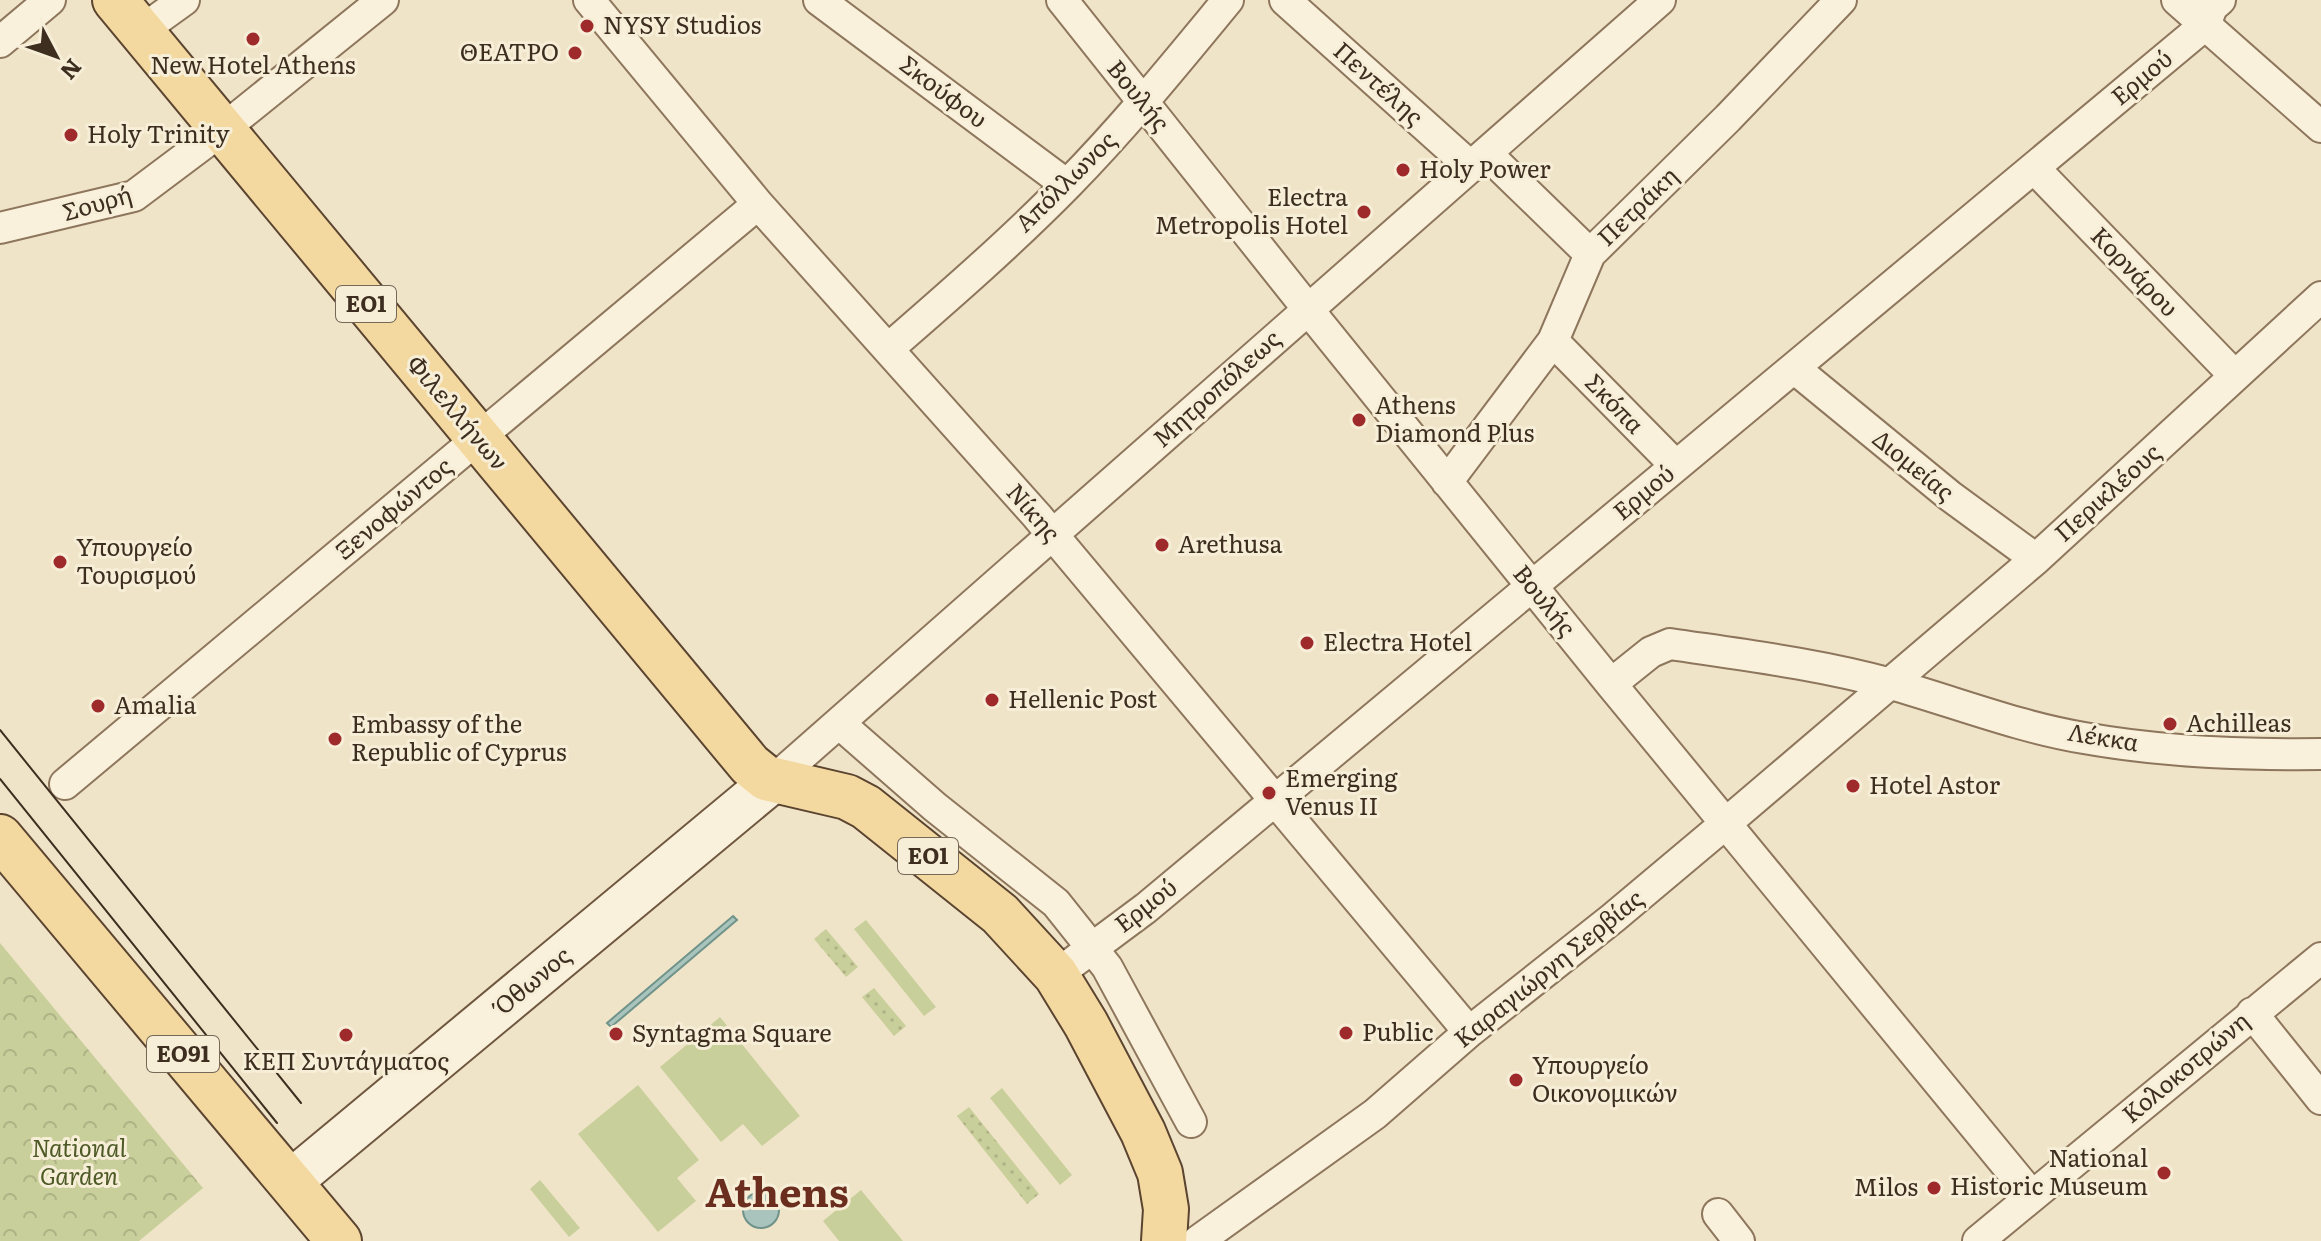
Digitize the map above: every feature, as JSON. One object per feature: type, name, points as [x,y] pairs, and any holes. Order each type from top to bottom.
[{"type":"main road","name":"Φιλελλήνων","points":[[128,16],[750,765],[766,778],[775,779]]},
{"type":"main road","name":"ΕΟ1","points":[[775,779],[847,797],[866,807],[1000,914],[1056,975],[1086,1024],[1136,1119],[1160,1173],[1166,1209],[1164,1241]]},
{"type":"main road","name":"ΕΟ91","points":[[0,837],[339,1241]]},
{"type":"street","points":[[0,42],[50,0]]},
{"type":"street","points":[[128,16],[184,0]]},
{"type":"street","name":"Σουρή","points":[[0,228],[134,196],[222,130],[383,0]]},
{"type":"street","name":"Νίκης","points":[[589,0],[758,204],[1053,536],[1469,1032]]},
{"type":"street","name":"Σκούφου","points":[[819,0],[1067,185]]},
{"type":"street","name":"Βουλής","points":[[1062,0],[1447,482],[2032,1196]]},
{"type":"street","name":"Απόλλωνος","points":[[888,349],[976,272],[1067,185],[1143,103],[1228,0]]},
{"type":"street","name":"Πεντέλης","points":[[1285,0],[1590,254]]},
{"type":"street","name":"Πετράκη","points":[[1447,482],[1553,341],[1590,254],[1728,118],[1841,0]]},
{"type":"street","points":[[2177,0],[2213,12],[2321,127]]},
{"type":"street","name":"Μητροπόλεως","points":[[775,779],[1479,161],[1655,2]]},
{"type":"street","name":"Ερμού","points":[[1056,975],[1092,948],[1142,903],[1275,800],[2034,168],[2213,12]]},
{"type":"street","name":"Κορνάρου","points":[[2034,168],[2235,376]]},
{"type":"street","name":"Ξενοφώντος","points":[[65,784],[758,204]]},
{"type":"street","name":"Περικλέους","points":[[1890,684],[2036,559],[2321,298]]},
{"type":"street","name":"Σκόπα","points":[[1553,341],[1676,466]]},
{"type":"street","name":"Διομείας","points":[[1794,368],[1950,496],[2036,559]]},
{"type":"street","name":"Λέκκα","points":[[1611,684],[1651,652],[1670,644],[1799,663],[1890,684],[2084,738],[2213,752],[2321,754]]},
{"type":"street","name":"Καραγιώργη Σερβίας","points":[[1198,1241],[1367,1120],[1890,684]]},
{"type":"street","points":[[840,724],[935,807],[1056,903],[1107,967],[1191,1122]]},
{"type":"street","name":"Όθωνος","points":[[290,1182],[775,779]]},
{"type":"street","name":"Κολοκοτρώνη","points":[[1978,1241],[2321,958]]},
{"type":"street","points":[[2252,1013],[2321,1099]]},
{"type":"street","points":[[1718,1214],[1739,1241]]},
{"type":"green space","points":[[866,920],[936,1007],[924,1016],[854,929]]},
{"type":"green space","points":[[826,929],[858,967],[846,977],[814,939]]},
{"type":"green space","name":"National Garden","points":[[0,943],[203,1188],[139,1241],[0,1241]]},
{"type":"green space","points":[[874,988],[906,1026],[894,1036],[862,997]]},
{"type":"green space","points":[[720,1017],[800,1116],[762,1146],[743,1124],[721,1142],[660,1067]]},
{"type":"green space","points":[[638,1085],[699,1160],[677,1178],[696,1201],[658,1232],[578,1134]]},
{"type":"green space","points":[[1002,1088],[1072,1175],[1060,1185],[990,1098]]},
{"type":"green space","points":[[969,1107],[1039,1194],[1027,1204],[957,1116]]},
{"type":"green space","points":[[540,1180],[580,1228],[569,1237],[530,1189]]},
{"type":"green space","points":[[861,1190],[903,1241],[839,1241],[823,1221]]},
{"type":"water","points":[[733,916],[737,920],[611,1027],[607,1023]]},
{"type":"water","points":[[761,1192],[774,1197],[779,1210],[774,1223],[761,1228],[748,1223],[743,1210],[748,1197]]},
{"type":"tram line","points":[[0,730],[301,1103]]},
{"type":"tram line","points":[[0,779],[277,1123]]},
{"type":"place","name":"NYSY Studios","points":[[587,26]]},
{"type":"place","name":"New Hotel Athens","points":[[253,39]]},
{"type":"place","name":"ΘΕΑΤΡΟ","points":[[575,53]]},
{"type":"place","name":"Holy Trinity","points":[[71,135]]},
{"type":"place","name":"Holy Power","points":[[1403,170]]},
{"type":"place","name":"Electra Metropolis Hotel","points":[[1364,212]]},
{"type":"place","name":"Athens Diamond Plus","points":[[1359,420]]},
{"type":"place","name":"Arethusa","points":[[1162,545]]},
{"type":"place","name":"Υπουργείο Τουρισμού","points":[[60,562]]},
{"type":"place","name":"Electra Hotel","points":[[1307,643]]},
{"type":"place","name":"Hellenic Post","points":[[992,700]]},
{"type":"place","name":"Amalia","points":[[98,706]]},
{"type":"place","name":"Achilleas","points":[[2170,724]]},
{"type":"place","name":"Embassy of the Republic of Cyprus","points":[[335,739]]},
{"type":"place","name":"Hotel Astor","points":[[1853,786]]},
{"type":"place","name":"Emerging Venus ΙΙ","points":[[1269,793]]},
{"type":"place","name":"Public","points":[[1346,1033]]},
{"type":"place","name":"Syntagma Square","points":[[616,1034]]},
{"type":"place","name":"ΚΕΠ Συντάγματος","points":[[346,1035]]},
{"type":"place","name":"Υπουργείο Οικονομικών","points":[[1516,1080]]},
{"type":"place","name":"National Historic Museum","points":[[2164,1173]]},
{"type":"place","name":"Milos","points":[[1934,1188]]},
{"type":"district","name":"Athens","points":[[777,1193]]}]
